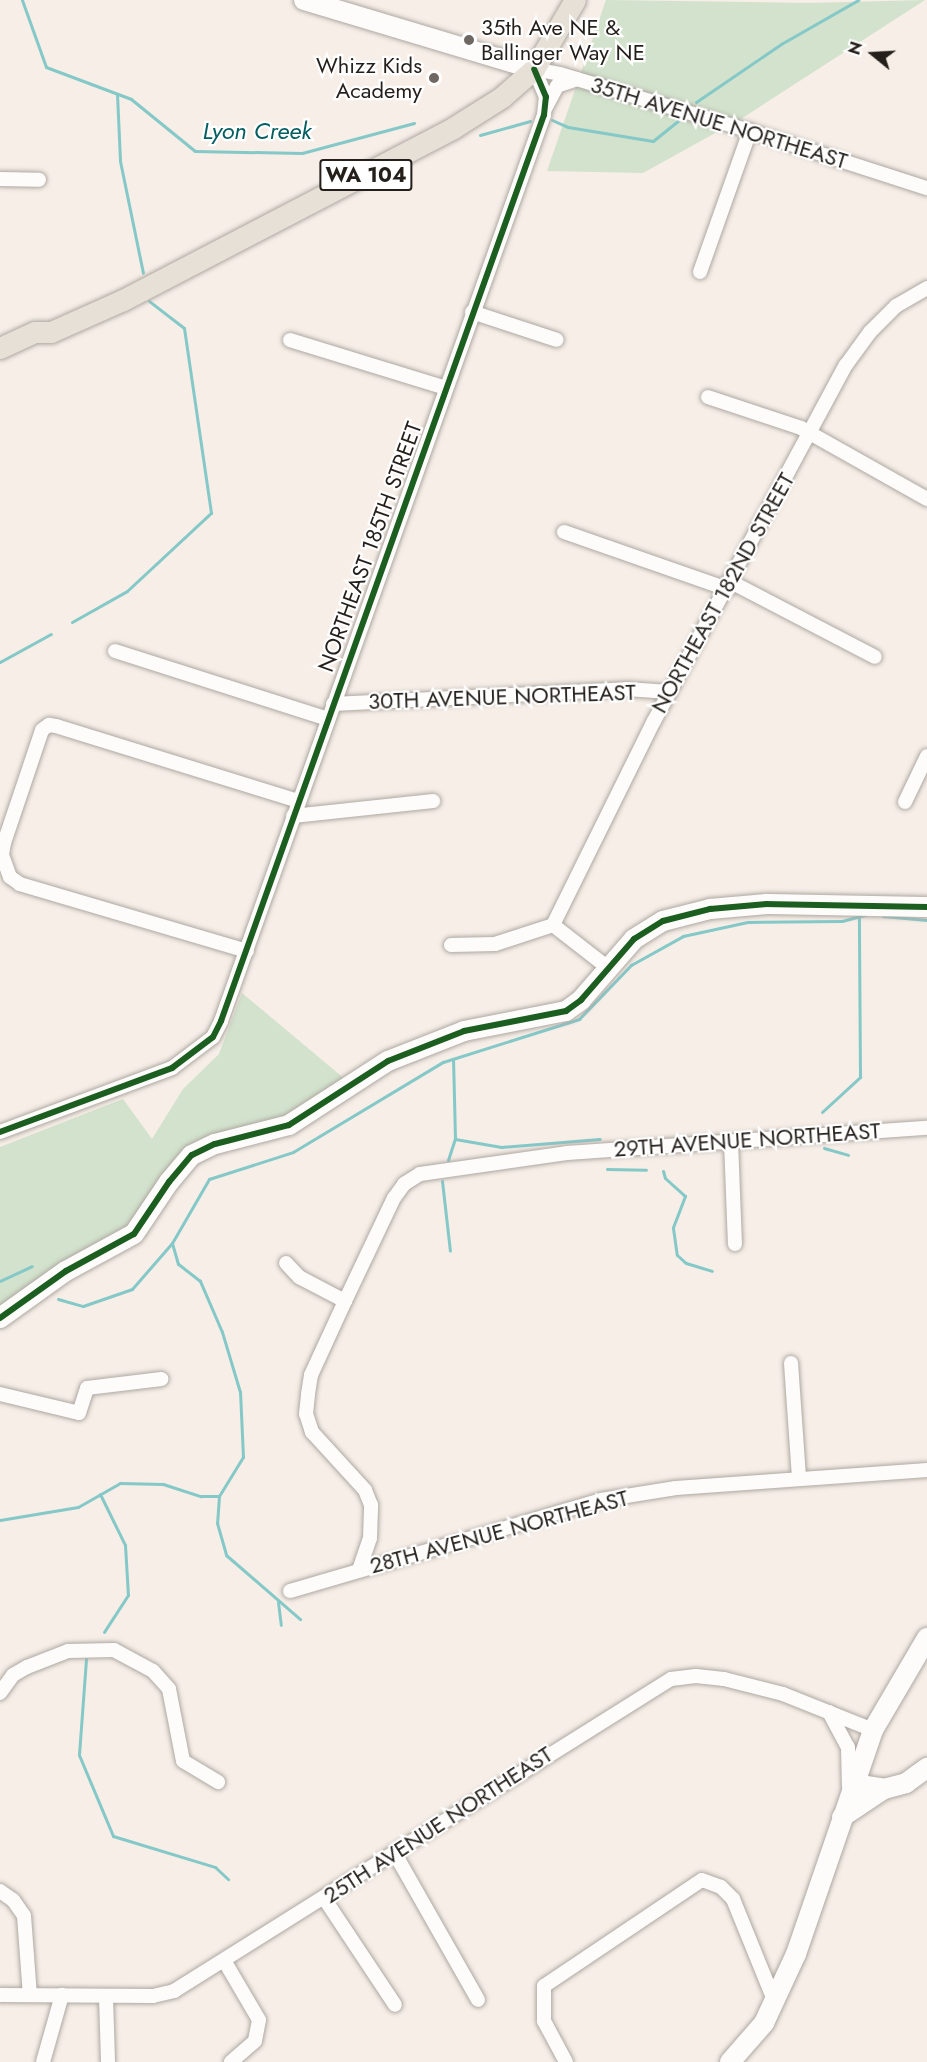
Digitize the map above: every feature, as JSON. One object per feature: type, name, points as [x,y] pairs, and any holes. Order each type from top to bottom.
[{"type":"main road","name":"WA 104","points":[[0,348],[35,333],[51,332],[263,230],[453,128],[502,97],[534,69],[576,0]]},
{"type":"main road","name":"WA 104","points":[[0,364],[44,343],[51,332]]},
{"type":"street","name":"35TH AVENUE NORTHEAST","points":[[309,1],[534,69],[579,79],[750,130],[927,189]]},
{"type":"street","points":[[534,69],[546,97],[546,107]]},
{"type":"street","name":"NORTHEAST 185TH STREET","points":[[0,1132],[172,1068],[213,1037],[247,951],[546,107],[557,86],[564,81],[579,79]]},
{"type":"street","points":[[700,272],[750,130]]},
{"type":"street","points":[[0,179],[39,180]]},
{"type":"street","name":"NORTHEAST 182ND STREET","points":[[553,925],[670,692],[846,365],[870,332],[897,306],[927,288]]},
{"type":"street","points":[[472,312],[557,340]]},
{"type":"street","points":[[290,340],[446,388]]},
{"type":"street","points":[[708,397],[801,428],[808,435],[927,499]]},
{"type":"street","points":[[564,532],[729,585],[874,657]]},
{"type":"street","points":[[115,651],[328,720]]},
{"type":"street","name":"30TH AVENUE NORTHEAST","points":[[333,704],[626,689],[670,692]]},
{"type":"street","points":[[247,951],[20,884],[5,868],[4,843],[42,730],[49,725],[299,801]]},
{"type":"street","points":[[905,802],[927,756]]},
{"type":"street","points":[[294,816],[433,801]]},
{"type":"street","points":[[0,1318],[58,1276],[134,1234],[169,1182],[192,1155],[215,1144],[289,1125],[388,1061],[464,1031],[554,1016],[581,1000],[606,967],[634,939],[663,921],[710,909],[767,904],[927,907]]},
{"type":"street","points":[[451,945],[495,944],[553,925],[606,967]]},
{"type":"street","name":"29TH AVENUE NORTHEAST","points":[[359,1570],[370,1538],[371,1505],[365,1490],[312,1432],[306,1414],[311,1376],[394,1198],[404,1184],[420,1174],[567,1153],[927,1128]]},
{"type":"street","points":[[731,1141],[735,1245]]},
{"type":"street","points":[[286,1263],[299,1277],[345,1301]]},
{"type":"street","points":[[791,1363],[799,1478]]},
{"type":"street","points":[[0,1394],[80,1413],[87,1388],[161,1379]]},
{"type":"street","name":"28TH AVENUE NORTHEAST","points":[[290,1591],[601,1500],[676,1488],[927,1470]]},
{"type":"street","points":[[730,2062],[764,2023],[796,1954],[873,1730],[927,1638]]},
{"type":"street","points":[[0,1693],[13,1675],[68,1651],[114,1650],[153,1671],[169,1689],[183,1761],[218,1782]]},
{"type":"street","name":"25TH AVENUE NORTHEAST","points":[[0,1995],[153,1996],[174,1991],[225,1962],[394,1852],[672,1679],[696,1676],[724,1679],[828,1711],[873,1730]]},
{"type":"street","points":[[828,1711],[848,1747],[848,1800]]},
{"type":"street","points":[[848,1800],[906,1783],[927,1768]]},
{"type":"street","points":[[848,1800],[884,1789]]},
{"type":"street","points":[[394,1852],[478,2000]]},
{"type":"street","points":[[566,2062],[544,2022],[544,1986],[702,1880],[721,1887],[733,1899],[774,2000]]},
{"type":"street","points":[[0,1891],[13,1900],[24,1916],[30,1995]]},
{"type":"street","points":[[324,1898],[395,2005]]},
{"type":"street","points":[[225,1962],[255,2008],[260,2031],[246,2052],[231,2062]]},
{"type":"street","points":[[44,2062],[62,1995]]},
{"type":"street","points":[[106,1997],[108,2062]]},
{"type":"green space","points":[[606,0],[809,3],[925,0],[744,117],[643,173],[547,171]]},
{"type":"green space","points":[[242,993],[346,1080],[279,1122],[205,1139],[161,1175],[127,1230],[69,1261],[0,1307],[0,1147],[123,1099],[152,1139],[183,1089],[219,1054]]},
{"type":"waterway","name":"Lyon Creek","points":[[22,0],[46,67],[131,99],[195,151],[302,153],[414,123]]},
{"type":"waterway","name":"Lyon Creek","points":[[696,102],[781,44],[858,0]]},
{"type":"waterway","points":[[117,94],[120,161],[143,273]]},
{"type":"waterway","name":"Lyon Creek","points":[[552,120],[568,127],[653,141],[679,120]]},
{"type":"waterway","name":"Lyon Creek","points":[[480,135],[530,121]]},
{"type":"waterway","points":[[72,622],[127,591],[211,513],[184,328],[149,301]]},
{"type":"waterway","points":[[0,662],[51,634]]},
{"type":"waterway","points":[[58,1299],[83,1306],[132,1289],[172,1243],[209,1179],[293,1152],[443,1062],[579,1019],[631,965],[683,936],[748,922],[842,921],[865,915]]},
{"type":"waterway","points":[[822,1112],[860,1077],[859,916]]},
{"type":"waterway","points":[[883,916],[927,920]]},
{"type":"waterway","points":[[448,1160],[455,1139],[453,1059]]},
{"type":"waterway","points":[[455,1139],[501,1147],[600,1139]]},
{"type":"waterway","points":[[824,1148],[848,1155]]},
{"type":"waterway","points":[[607,1169],[646,1170]]},
{"type":"waterway","points":[[663,1171],[665,1178],[685,1196],[673,1228],[677,1255],[686,1263],[712,1271]]},
{"type":"waterway","points":[[442,1181],[450,1251]]},
{"type":"waterway","points":[[0,1520],[78,1507],[120,1483],[163,1484],[201,1496],[219,1496],[243,1457],[240,1392],[222,1332],[200,1281],[178,1264],[172,1243]]},
{"type":"waterway","points":[[0,1281],[32,1266]]},
{"type":"waterway","points":[[100,1494],[125,1545],[128,1595],[104,1632]]},
{"type":"waterway","points":[[219,1496],[217,1523],[226,1555],[300,1619]]},
{"type":"waterway","points":[[278,1602],[281,1625]]},
{"type":"waterway","points":[[86,1659],[79,1755],[113,1836],[215,1867],[228,1879]]},
{"type":"cycle path","points":[[0,1132],[172,1068],[213,1037],[221,1021],[544,115],[546,97],[534,69]]},
{"type":"cycle path","points":[[0,1318],[66,1271],[134,1234],[169,1182],[192,1155],[215,1144],[289,1125],[388,1061],[464,1031],[566,1011],[581,1000],[634,939],[663,921],[710,909],[767,904],[927,907]]},
{"type":"place","name":"35th Ave NE & Ballinger Way NE","points":[[469,40]]},
{"type":"place","name":"Whizz Kids Academy","points":[[434,78]]}]
